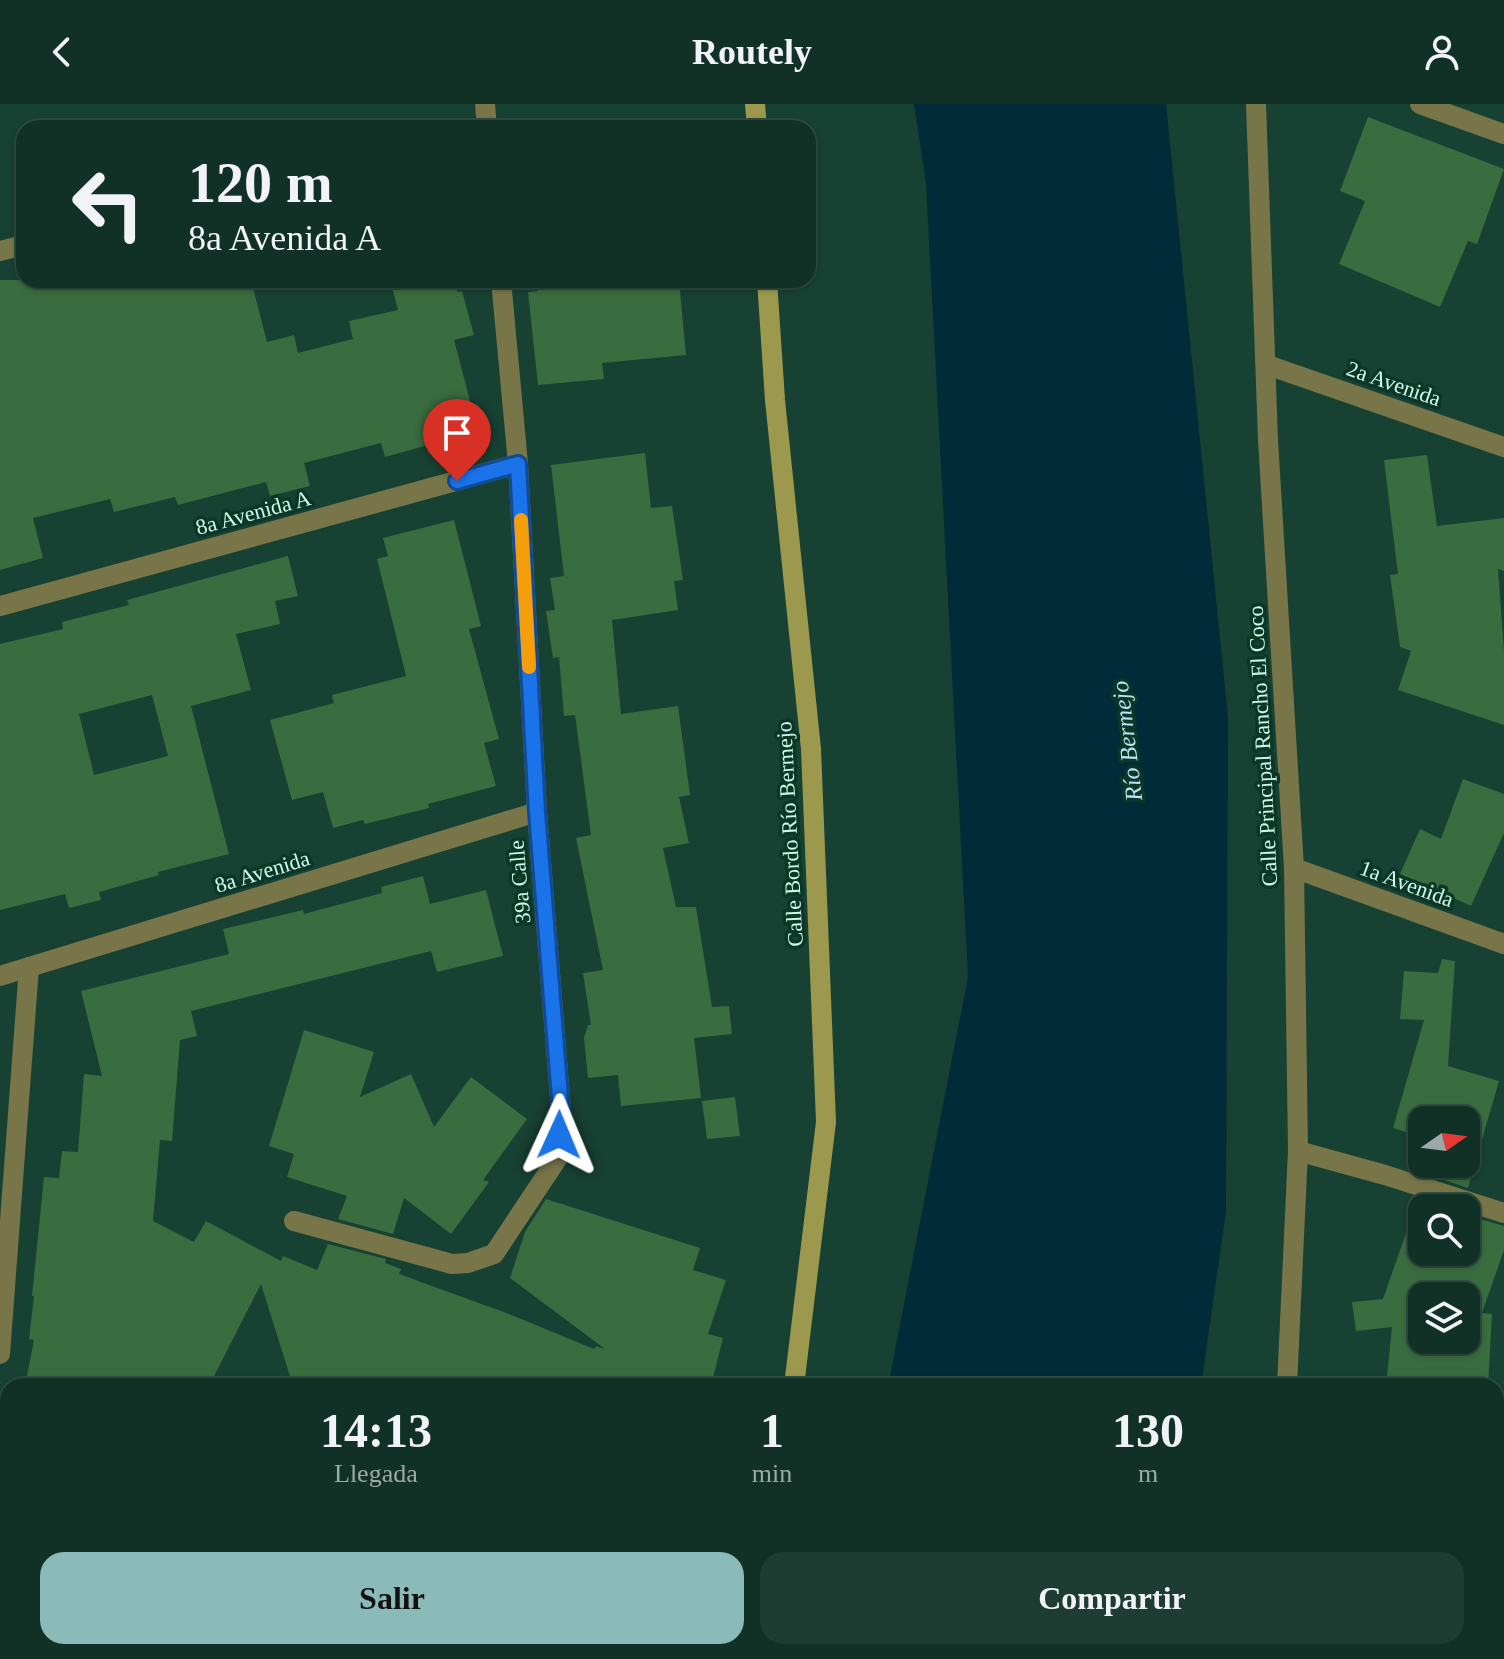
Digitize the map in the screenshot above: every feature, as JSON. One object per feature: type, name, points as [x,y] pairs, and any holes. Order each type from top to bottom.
[{"type":"main road","name":"Calle Bordo Río Bermejo","points":[[768,288],[775,400],[811,749],[826,1122],[795,1378]]},
{"type":"street","name":"Calle Principal Rancho El Coco","points":[[1256,104],[1268,440],[1294,868],[1298,1151],[1287,1378]]},
{"type":"street","points":[[1420,104],[1504,134]]},
{"type":"street","name":"39a Calle","points":[[294,1221],[452,1264],[468,1263],[494,1254],[557,1159],[561,1110],[537,812],[518,464],[502,288]]},
{"type":"street","name":"2a Avenida","points":[[1267,365],[1504,447]]},
{"type":"street","name":"8a Avenida A","points":[[0,606],[518,464]]},
{"type":"street","name":"8a Avenida","points":[[0,976],[537,812]]},
{"type":"street","name":"1a Avenida","points":[[1294,868],[1504,944]]},
{"type":"street","points":[[0,1354],[29,967]]},
{"type":"street","points":[[1298,1151],[1504,1213]]},
{"type":"water","name":"Río Bermejo","points":[[914,104],[1166,104],[1228,717],[1226,1212],[1202,1378],[890,1378],[968,977],[926,183]]},
{"type":"building","points":[[1368,117],[1504,169],[1477,244],[1468,241],[1440,307],[1339,264],[1365,201],[1340,191]]},
{"type":"building","points":[[0,280],[16,280],[16,288],[253,288],[267,342],[294,335],[298,353],[353,339],[349,321],[398,310],[392,288],[457,288],[458,292],[462,291],[474,335],[454,340],[478,431],[385,457],[381,443],[304,463],[310,486],[270,496],[266,482],[178,505],[175,497],[114,512],[110,499],[33,518],[43,558],[0,570]]},
{"type":"building","points":[[537,288],[680,288],[686,355],[602,363],[604,379],[538,385],[528,292],[538,291]]},
{"type":"building","points":[[645,453],[651,508],[672,506],[683,580],[674,581],[678,610],[612,620],[621,714],[678,706],[690,795],[679,797],[689,843],[663,848],[676,907],[696,907],[712,1007],[729,1006],[732,1034],[694,1038],[701,1098],[621,1106],[618,1075],[588,1078],[584,1038],[588,1025],[591,1025],[583,973],[603,970],[576,838],[591,835],[575,715],[564,716],[559,657],[553,658],[546,611],[555,610],[550,578],[564,576],[551,465]]},
{"type":"building","points":[[1427,455],[1437,526],[1504,518],[1504,571],[1498,569],[1504,651],[1504,725],[1398,690],[1411,651],[1400,647],[1390,575],[1398,574],[1384,460]]},
{"type":"building","points":[[454,520],[481,626],[469,629],[499,739],[484,743],[496,786],[428,804],[429,808],[365,824],[363,820],[333,828],[323,792],[292,800],[270,720],[334,703],[332,695],[406,676],[377,559],[388,556],[383,538]]},
{"type":"building","points":[[288,556],[298,596],[275,601],[280,624],[236,634],[251,690],[191,706],[229,854],[158,872],[159,875],[99,892],[101,900],[69,908],[65,894],[0,910],[0,644],[63,629],[62,622],[129,605],[127,600]],"holes":[[[152,695],[168,756],[94,775],[79,714]]]},
{"type":"building","points":[[1463,779],[1504,794],[1504,833],[1471,906],[1400,874],[1420,829],[1441,839]]},
{"type":"building","points":[[423,876],[430,904],[486,890],[503,956],[437,972],[431,951],[191,1011],[197,1036],[180,1040],[172,1141],[160,1140],[153,1221],[194,1242],[206,1221],[281,1261],[283,1256],[317,1270],[328,1244],[386,1259],[385,1263],[401,1269],[399,1274],[594,1349],[596,1346],[605,1349],[510,1278],[525,1232],[546,1199],[700,1248],[693,1270],[726,1280],[708,1334],[723,1338],[713,1378],[290,1378],[261,1284],[213,1378],[27,1378],[34,1340],[29,1339],[44,1177],[59,1178],[62,1151],[78,1152],[84,1074],[102,1076],[81,991],[229,954],[223,929],[303,910],[304,914],[382,893],[381,887]]},
{"type":"building","points":[[1442,959],[1455,961],[1448,1066],[1499,1081],[1480,1147],[1480,1106],[1408,1106],[1408,1133],[1393,1128],[1424,1020],[1400,1019],[1404,971],[1438,973]]},
{"type":"building","points":[[304,1030],[374,1052],[360,1097],[411,1074],[434,1127],[471,1077],[527,1119],[483,1180],[489,1182],[451,1234],[404,1198],[393,1234],[338,1219],[347,1196],[287,1177],[294,1154],[269,1146]]},
{"type":"building","points":[[735,1097],[740,1136],[707,1139],[702,1101]]},
{"type":"building","points":[[1438,1178],[1471,1178],[1468,1188]]},
{"type":"building","points":[[1480,1219],[1504,1226],[1504,1250],[1482,1313],[1492,1314],[1488,1378],[1387,1378],[1392,1327],[1356,1331],[1352,1302],[1383,1299],[1408,1228],[1408,1266],[1480,1266]]},
{"type":"slow traffic","points":[[521,520],[529,667]]},
{"type":"route","points":[[457,481],[518,464],[537,812],[561,1110],[559,1135]]}]
